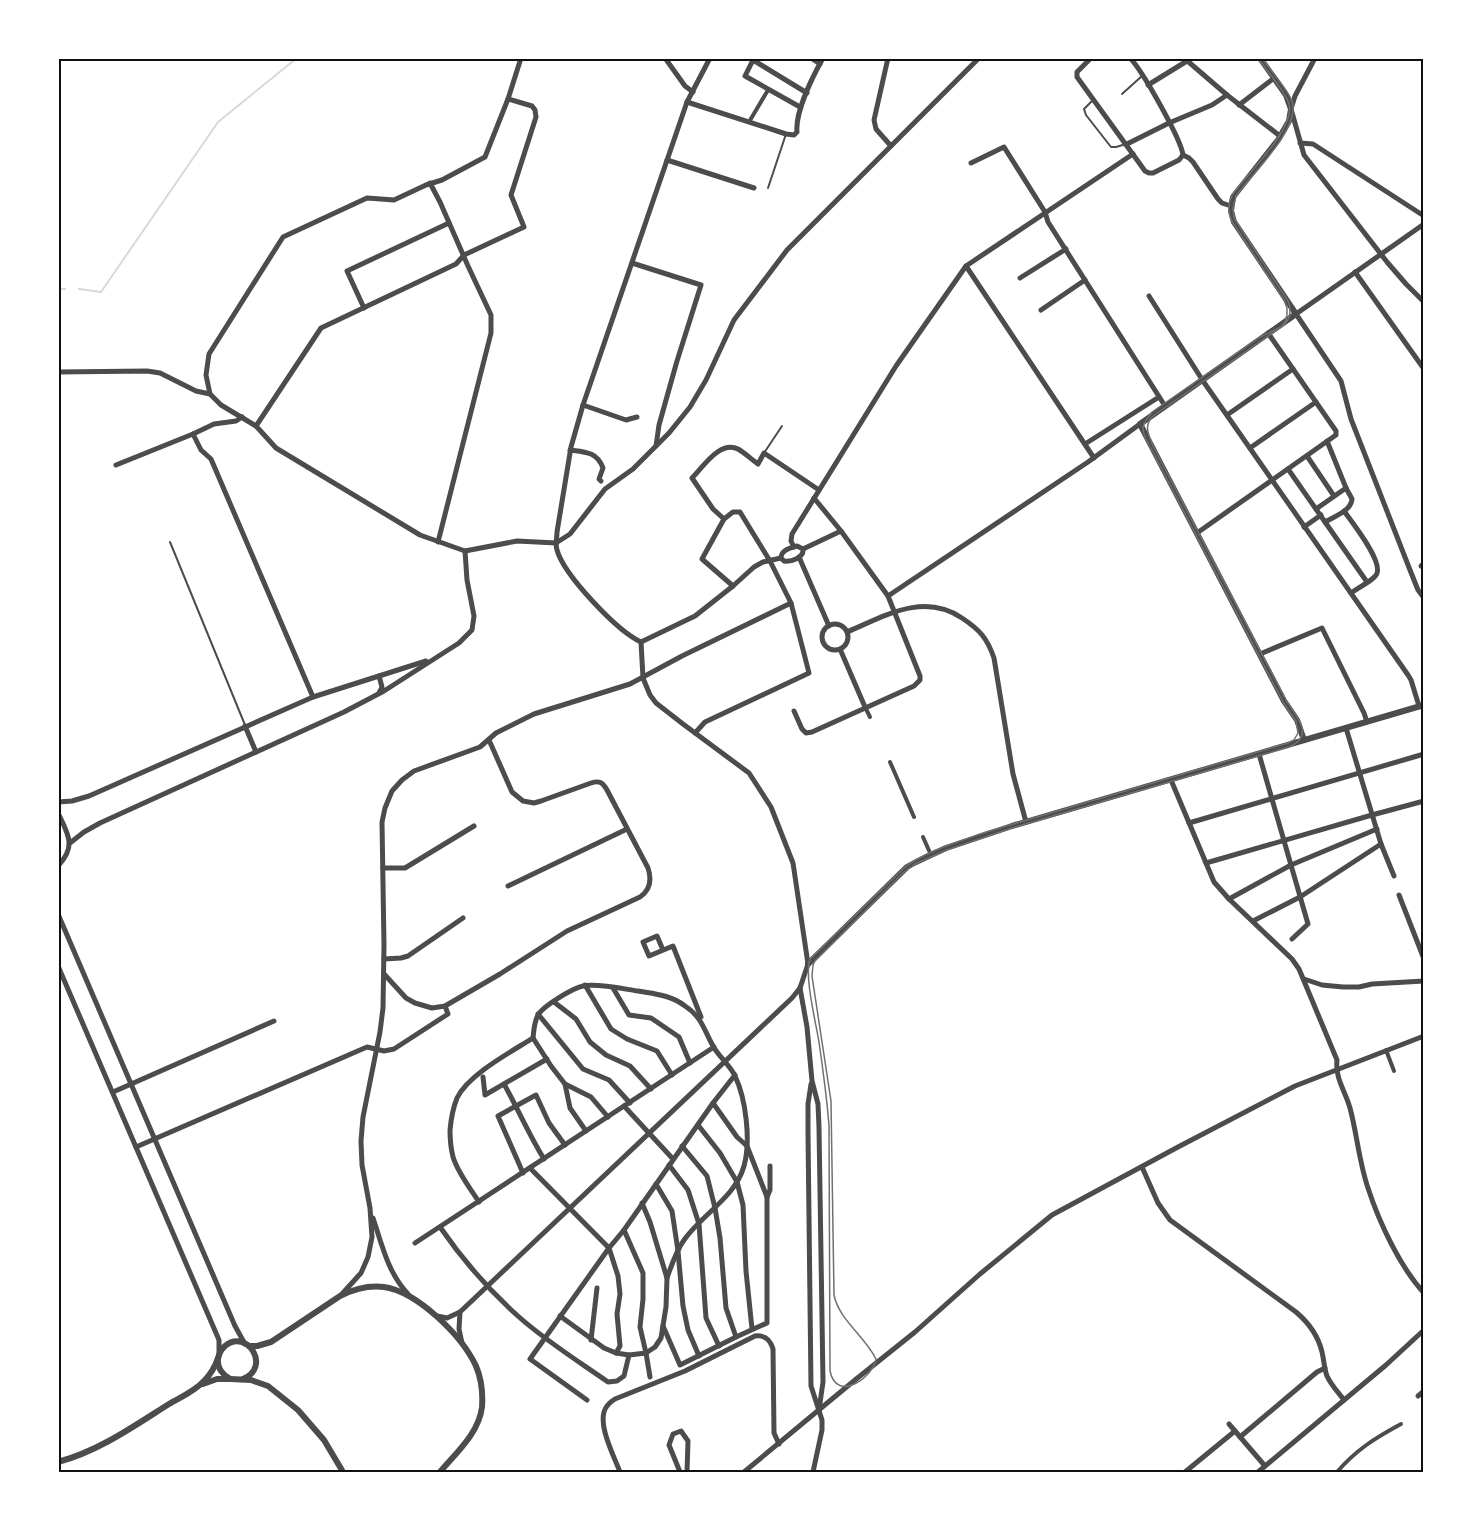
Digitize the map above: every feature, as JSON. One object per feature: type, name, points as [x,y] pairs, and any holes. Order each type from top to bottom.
[{"type":"street","points":[[210,394],[206,375],[209,354],[283,237],[367,198],[394,200],[430,183],[442,180],[485,157],[521,58]]},
{"type":"street","points":[[665,58],[685,86],[693,92]]},
{"type":"street","points":[[710,58],[687,102],[583,405],[570,450],[556,543],[557,552],[573,578],[596,605],[632,638],[641,642],[695,616],[754,567],[781,558]]},
{"type":"street","points":[[687,102],[795,135],[800,107],[822,61],[811,58]]},
{"type":"street","points":[[888,58],[874,120],[876,129],[891,146]]},
{"type":"street","points":[[58,372],[141,371],[159,373],[196,391],[210,394],[221,405],[256,426],[276,448],[420,536],[465,551],[517,541],[556,543],[570,534],[605,489],[633,469],[690,407],[706,380],[734,320],[787,250],[979,58]]},
{"type":"street","points":[[1091,58],[1077,75],[1145,171],[1153,173],[1179,160],[1182,155],[1181,147],[1143,75],[1130,58]]},
{"type":"street","points":[[1260,58],[1288,98],[1300,143],[1310,164],[1381,254],[1424,302]]},
{"type":"street","points":[[1315,58],[1295,96],[1289,121],[1232,200],[1232,216],[1341,381],[1360,441],[1418,590],[1424,598]]},
{"type":"street","points":[[800,107],[745,76],[753,60],[807,93]]},
{"type":"street","points":[[1148,85],[1185,60],[1280,136]]},
{"type":"street","points":[[1239,105],[1274,78]]},
{"type":"street","points":[[749,122],[768,90]]},
{"type":"street","points":[[1127,144],[1212,105],[1227,95]]},
{"type":"street","points":[[256,426],[321,328],[456,264],[464,255],[524,227],[511,195],[536,117],[536,110],[532,106],[508,99]]},
{"type":"street","points":[[1300,143],[1313,144],[1424,216]]},
{"type":"street","points":[[971,163],[1004,147],[1045,212],[1048,222],[1165,406]]},
{"type":"street","points":[[794,547],[791,541],[792,534],[814,498],[896,366],[966,266],[1133,154]]},
{"type":"street","points":[[1182,155],[1193,162],[1220,201],[1231,206]]},
{"type":"street","points":[[667,160],[754,188]]},
{"type":"street","points":[[430,183],[491,315],[490,333],[438,542]]},
{"type":"street","points":[[364,308],[347,271],[449,223]]},
{"type":"street","points":[[888,596],[1094,458],[1424,224]]},
{"type":"street","points":[[1020,279],[1066,249]]},
{"type":"street","points":[[632,262],[702,285],[677,361],[657,433],[656,446]]},
{"type":"street","points":[[966,266],[1094,458]]},
{"type":"street","points":[[1355,272],[1424,369]]},
{"type":"street","points":[[1041,310],[1085,280]]},
{"type":"street","points":[[436,1316],[447,1318],[460,1312],[782,1008],[800,988],[808,964],[903,870],[950,847],[1026,822],[1421,705],[1409,677],[1227,415],[1149,296]]},
{"type":"street","points":[[1197,533],[1336,433],[1268,333]]},
{"type":"street","points":[[1227,415],[1293,369]]},
{"type":"street","points":[[1085,444],[1159,397]]},
{"type":"street","points":[[1250,448],[1316,402]]},
{"type":"street","points":[[583,405],[626,420],[637,417]]},
{"type":"street","points":[[116,465],[214,424],[236,421],[242,417]]},
{"type":"street","points":[[1140,424],[1284,701],[1297,720],[1304,740]]},
{"type":"street","points":[[194,434],[201,450],[212,459],[313,697]]},
{"type":"street","points":[[1325,522],[1350,507],[1352,502],[1327,441]]},
{"type":"street","points":[[724,519],[712,509],[692,478],[720,449],[726,446],[736,448],[758,464],[764,453],[819,490]]},
{"type":"street","points":[[570,450],[593,455],[600,460],[603,468],[599,479],[601,481]]},
{"type":"street","points":[[1307,456],[1335,496]]},
{"type":"street","points":[[1288,469],[1367,582]]},
{"type":"street","points":[[1316,508],[1346,488]]},
{"type":"street","points":[[794,711],[802,729],[806,733],[812,732],[914,686],[920,680],[918,669],[888,596],[842,531],[814,498]]},
{"type":"street","points":[[1344,511],[1370,548],[1378,570],[1375,576],[1351,593]]},
{"type":"street","points":[[695,733],[705,722],[809,672],[791,603],[770,561],[740,512],[733,512],[724,519],[702,559],[733,586]]},
{"type":"street","points":[[1304,527],[1320,515]]},
{"type":"street","points":[[802,549],[842,531]]},
{"type":"street","points":[[781,558],[782,552],[799,546],[802,549]]},
{"type":"street","points":[[781,558],[786,562],[799,557],[802,555],[802,549]]},
{"type":"street","points":[[70,843],[100,823],[378,695],[459,643],[472,630],[474,616],[467,580],[465,551]]},
{"type":"street","points":[[799,557],[829,626]]},
{"type":"street","points":[[340,1296],[361,1274],[368,1257],[372,1237],[363,1176],[361,1141],[363,1117],[383,1008],[382,822],[388,799],[406,776],[419,768],[477,749],[496,733],[534,714],[630,684],[791,603]]},
{"type":"street","points":[[847,632],[894,612],[908,608],[933,606],[946,610],[972,625],[982,634],[994,658],[1013,774],[1026,822]]},
{"type":"street","points":[[839,625],[847,632],[846,644],[840,649],[831,650],[824,644],[823,632],[829,626],[839,625]]},
{"type":"street","points":[[1260,654],[1322,628],[1367,722]]},
{"type":"street","points":[[641,642],[643,678],[647,691],[653,699],[749,773],[771,807],[793,863],[808,964]]},
{"type":"street","points":[[840,649],[870,717]]},
{"type":"street","points":[[58,802],[88,796],[313,697],[433,659]]},
{"type":"street","points":[[378,695],[382,687],[379,676]]},
{"type":"street","points":[[245,726],[256,752]]},
{"type":"street","points":[[1346,728],[1381,844],[1394,876]]},
{"type":"street","points":[[384,975],[399,992],[415,1003],[432,1008],[445,1006],[567,931],[643,895],[647,890],[650,876],[648,868],[608,790],[602,783],[591,783],[534,802],[519,799],[512,792],[489,740]]},
{"type":"street","points":[[1258,754],[1308,924],[1292,939]]},
{"type":"street","points":[[1189,823],[1424,754]]},
{"type":"street","points":[[890,762],[914,817]]},
{"type":"street","points":[[1171,780],[1214,882],[1292,959],[1304,979],[1338,1060],[1336,1069],[1338,1078],[1350,1107],[1368,1189],[1397,1254],[1424,1293]]},
{"type":"street","points":[[1206,863],[1424,801]]},
{"type":"street","points":[[58,813],[70,843],[69,852],[58,866]]},
{"type":"street","points":[[383,868],[405,868],[474,826]]},
{"type":"street","points":[[508,886],[627,829]]},
{"type":"street","points":[[1229,899],[1291,865],[1377,829]]},
{"type":"street","points":[[923,837],[931,855]]},
{"type":"street","points":[[1252,921],[1300,897],[1381,844]]},
{"type":"street","points":[[1399,895],[1424,958]]},
{"type":"street","points":[[58,914],[235,1326],[256,1356],[252,1373],[242,1380]]},
{"type":"street","points":[[384,958],[408,956],[463,918]]},
{"type":"street","points":[[560,1316],[591,1340],[616,1353],[629,1355],[646,1353],[655,1347],[661,1338],[668,1278],[674,1258],[684,1240],[737,1182],[744,1166],[747,1128],[743,1098],[735,1076],[714,1047],[673,946],[663,950]]},
{"type":"street","points":[[58,966],[219,1340],[218,1363],[222,1372],[230,1379]]},
{"type":"street","points":[[1304,979],[1322,985],[1343,987],[1424,981]]},
{"type":"street","points":[[586,1131],[570,1108],[565,1084],[533,1038],[538,1014],[572,990],[585,986],[613,987],[670,997],[685,1005],[704,1025]]},
{"type":"street","points":[[585,986],[611,1029],[627,1039],[657,1051],[672,1075]]},
{"type":"street","points":[[613,987],[629,1015],[651,1018],[679,1037],[690,1063]]},
{"type":"street","points":[[800,988],[807,1027],[812,1081],[818,1104],[823,1383],[819,1410]]},
{"type":"street","points":[[554,1002],[576,1019],[591,1042],[606,1054],[630,1066],[651,1089]]},
{"type":"street","points":[[136,1147],[367,1047],[391,1051],[448,1014],[445,1006]]},
{"type":"street","points":[[538,1014],[583,1069],[609,1080],[673,1159]]},
{"type":"street","points":[[112,1092],[274,1021]]},
{"type":"street","points":[[744,1473],[915,1332],[980,1274],[1058,1212],[1295,1086],[1424,1036]]},
{"type":"street","points":[[479,1202],[453,1158],[450,1135],[451,1116],[458,1096],[481,1072],[533,1038]]},
{"type":"street","points":[[416,1243],[714,1047]]},
{"type":"street","points":[[1386,1050],[1394,1071]]},
{"type":"street","points":[[483,1077],[485,1095],[547,1059]]},
{"type":"street","points":[[587,1400],[530,1359],[713,1103],[735,1076]]},
{"type":"street","points":[[812,1081],[808,1104],[811,1386],[822,1420],[813,1473]]},
{"type":"street","points":[[504,1084],[544,1159]]},
{"type":"street","points":[[565,1084],[591,1097],[608,1117]]},
{"type":"street","points":[[523,1173],[498,1116],[536,1095],[549,1123],[565,1145]]},
{"type":"street","points":[[663,1326],[680,1365],[767,1323],[767,1197],[747,1146],[737,1137],[713,1103]]},
{"type":"street","points":[[698,1125],[720,1153],[737,1182],[743,1205],[752,1329]]},
{"type":"street","points":[[682,1146],[707,1176],[720,1238],[726,1308],[736,1337]]},
{"type":"street","points":[[669,1165],[688,1190],[699,1224],[706,1318],[719,1346]]},
{"type":"street","points":[[767,1197],[770,1190],[770,1166]]},
{"type":"street","points":[[1142,1167],[1161,1210],[1170,1220],[1308,1323],[1320,1344],[1330,1380],[1344,1400]]},
{"type":"street","points":[[530,1168],[609,1248],[618,1276],[620,1294],[617,1314],[620,1346],[616,1353]]},
{"type":"street","points":[[656,1184],[672,1211],[683,1306],[688,1330],[699,1356]]},
{"type":"street","points":[[642,1203],[668,1278]]},
{"type":"street","points":[[369,1208],[393,1275],[408,1294]]},
{"type":"street","points":[[440,1227],[456,1250],[519,1316],[544,1337],[608,1382],[617,1381],[624,1376],[629,1355]]},
{"type":"street","points":[[624,1230],[643,1273],[640,1327],[650,1377]]},
{"type":"street","points":[[199,1386],[212,1371],[222,1349],[233,1342],[257,1346],[271,1342],[351,1291],[375,1286],[408,1294],[421,1302],[463,1345],[476,1366],[482,1390],[482,1407],[478,1423],[441,1473]]},
{"type":"street","points":[[591,1340],[597,1288]]},
{"type":"street","points":[[460,1312],[459,1329],[463,1345]]},
{"type":"street","points":[[1258,1473],[1424,1330]]},
{"type":"street","points":[[620,1473],[605,1433],[603,1418],[606,1407],[615,1399],[685,1371],[755,1336],[768,1339],[773,1349],[774,1433],[778,1444]]},
{"type":"street","points":[[1240,1437],[1317,1372],[1325,1368]]},
{"type":"street","points":[[58,1462],[101,1446],[199,1386],[212,1380],[230,1379],[250,1380],[268,1386],[298,1410],[324,1440],[343,1473]]},
{"type":"street","points":[[1418,1396],[1424,1391]]},
{"type":"street","points":[[1229,1424],[1265,1466]]},
{"type":"street","points":[[1337,1473],[1347,1461],[1373,1439],[1401,1424]]},
{"type":"street","points":[[680,1473],[669,1445],[673,1434],[681,1431],[688,1441],[687,1473]]},
{"type":"street","points":[[1185,1473],[1234,1431]]},
{"type":"lane","points":[[1122,94],[1143,75]]},
{"type":"lane","points":[[1093,100],[1084,112],[1108,144],[1114,148],[1127,144]]},
{"type":"lane","points":[[768,188],[786,134]]},
{"type":"lane","points":[[764,453],[782,426]]},
{"type":"lane","points":[[170,542],[245,726]]},
{"type":"waterway","points":[[79,289],[101,292],[218,122],[297,58]]},
{"type":"waterway","points":[[58,289],[65,289]]},
{"type":"tram line","points":[[1258,58],[1285,96],[1290,111],[1279,136],[1232,195],[1229,209],[1233,223],[1284,300],[1287,308],[1285,322],[1281,327],[1260,337],[1152,412],[1144,423],[1143,429],[1145,437],[1283,702],[1296,721],[1298,733],[1294,740],[1288,743],[986,832],[933,852],[904,868],[810,959],[809,988],[829,1126],[830,1371],[834,1381],[840,1385],[855,1384],[862,1379],[874,1366],[876,1359],[841,1312],[834,1295],[831,1101],[812,976],[815,961],[903,873],[915,864],[947,850],[1012,828],[1289,747],[1297,742],[1303,731],[1153,446],[1148,431],[1148,423],[1153,416],[1284,325],[1289,317],[1288,301],[1234,218],[1233,208],[1236,196],[1273,151],[1289,124],[1293,112],[1290,96],[1262,58]]}]
